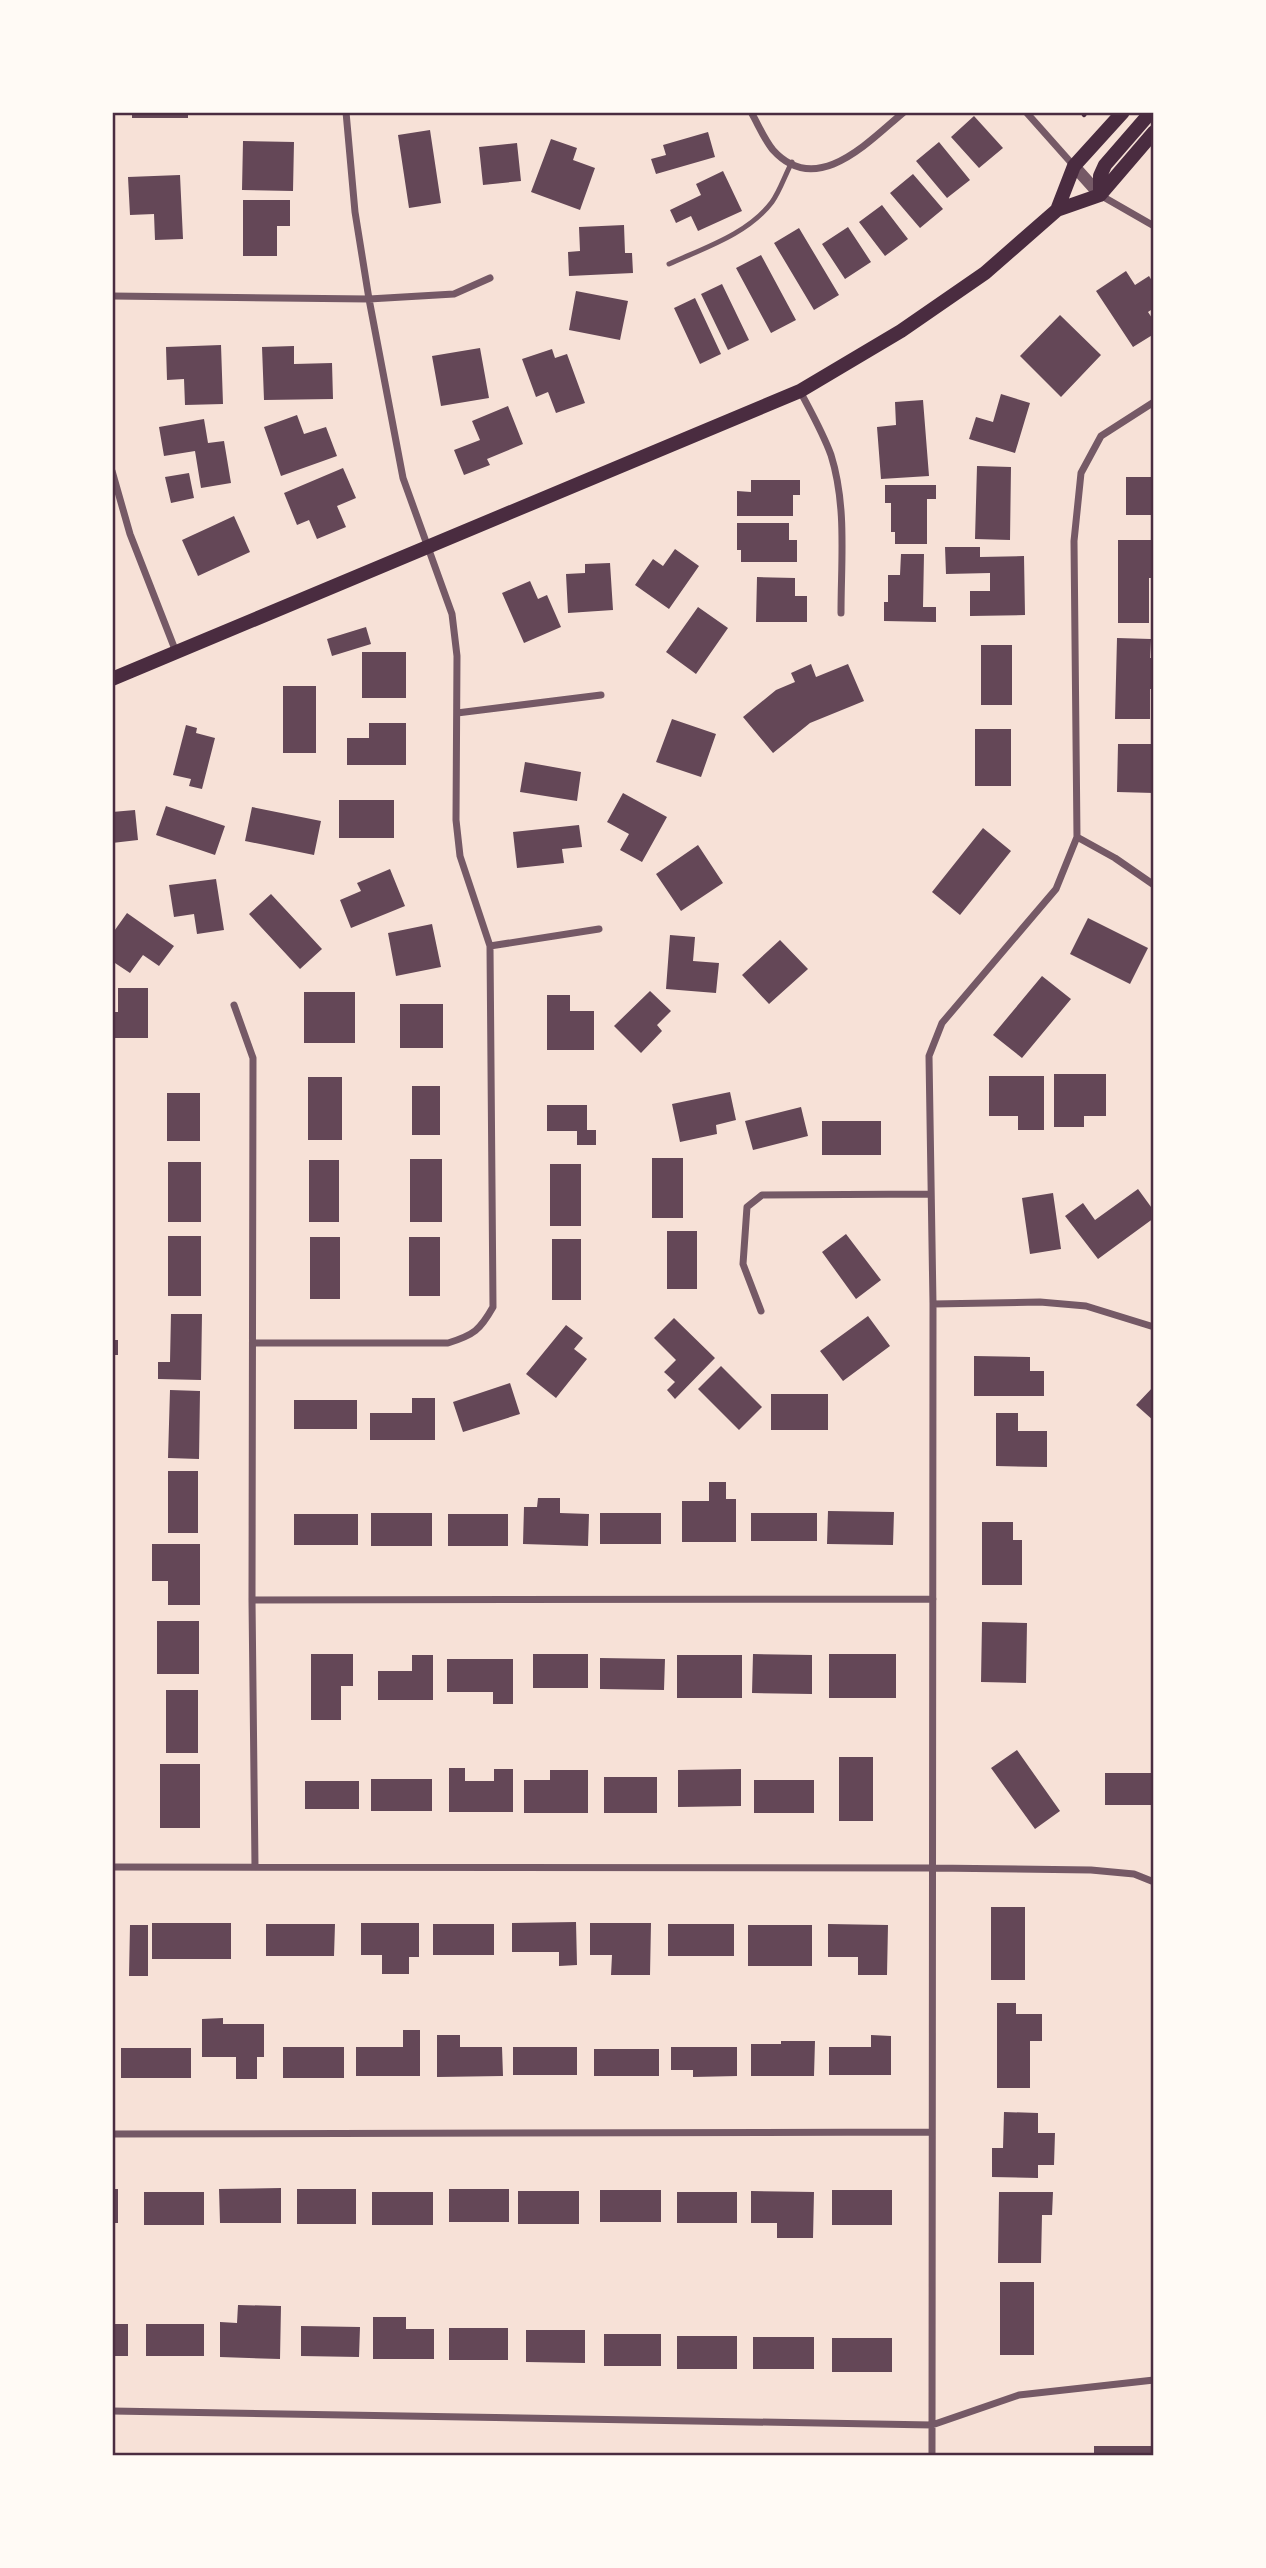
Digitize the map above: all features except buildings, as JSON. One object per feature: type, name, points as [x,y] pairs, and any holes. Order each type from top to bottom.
[{"type":"main road","points":[[1057,210],[1074,166],[1123,112]]},
{"type":"main road","points":[[1100,195],[1100,176],[1105,165],[1151,112]]},
{"type":"main road","points":[[112,679],[800,391],[901,331],[985,273],[1057,210],[1100,195],[1154,132]]},
{"type":"street","points":[[253,1343],[448,1343],[465,1338],[480,1329],[493,1307],[490,946],[460,856],[456,820],[457,656],[452,614],[403,478],[355,212],[346,112]]},
{"type":"street","points":[[751,112],[773,150],[792,163],[821,169],[838,164],[904,112]]},
{"type":"street","points":[[1026,112],[1100,195],[1154,226]]},
{"type":"street","points":[[112,296],[369,299],[454,294],[490,278]]},
{"type":"street","points":[[800,391],[822,434],[837,481],[841,509],[841,613]]},
{"type":"street","points":[[932,2456],[933,1304],[929,1056],[942,1023],[1056,889],[1077,837],[1074,541],[1081,473],[1101,436],[1154,402]]},
{"type":"street","points":[[112,471],[130,534],[176,652]]},
{"type":"street","points":[[457,713],[601,695]]},
{"type":"street","points":[[1077,837],[1115,858],[1154,885]]},
{"type":"street","points":[[490,946],[600,929]]},
{"type":"street","points":[[234,1005],[253,1058],[252,1600],[255,1866]]},
{"type":"street","points":[[761,1311],[743,1264],[747,1207],[762,1195],[931,1194]]},
{"type":"street","points":[[933,1304],[1040,1303],[1086,1306],[1154,1327]]},
{"type":"street","points":[[252,1600],[933,1600]]},
{"type":"street","points":[[112,1867],[1091,1870],[1134,1874],[1154,1882]]},
{"type":"street","points":[[112,2134],[931,2132]]},
{"type":"street","points":[[112,2411],[932,2425],[1019,2395],[1154,2380]]},
{"type":"lane","points":[[668,264],[750,224],[772,201],[792,163]]}]
